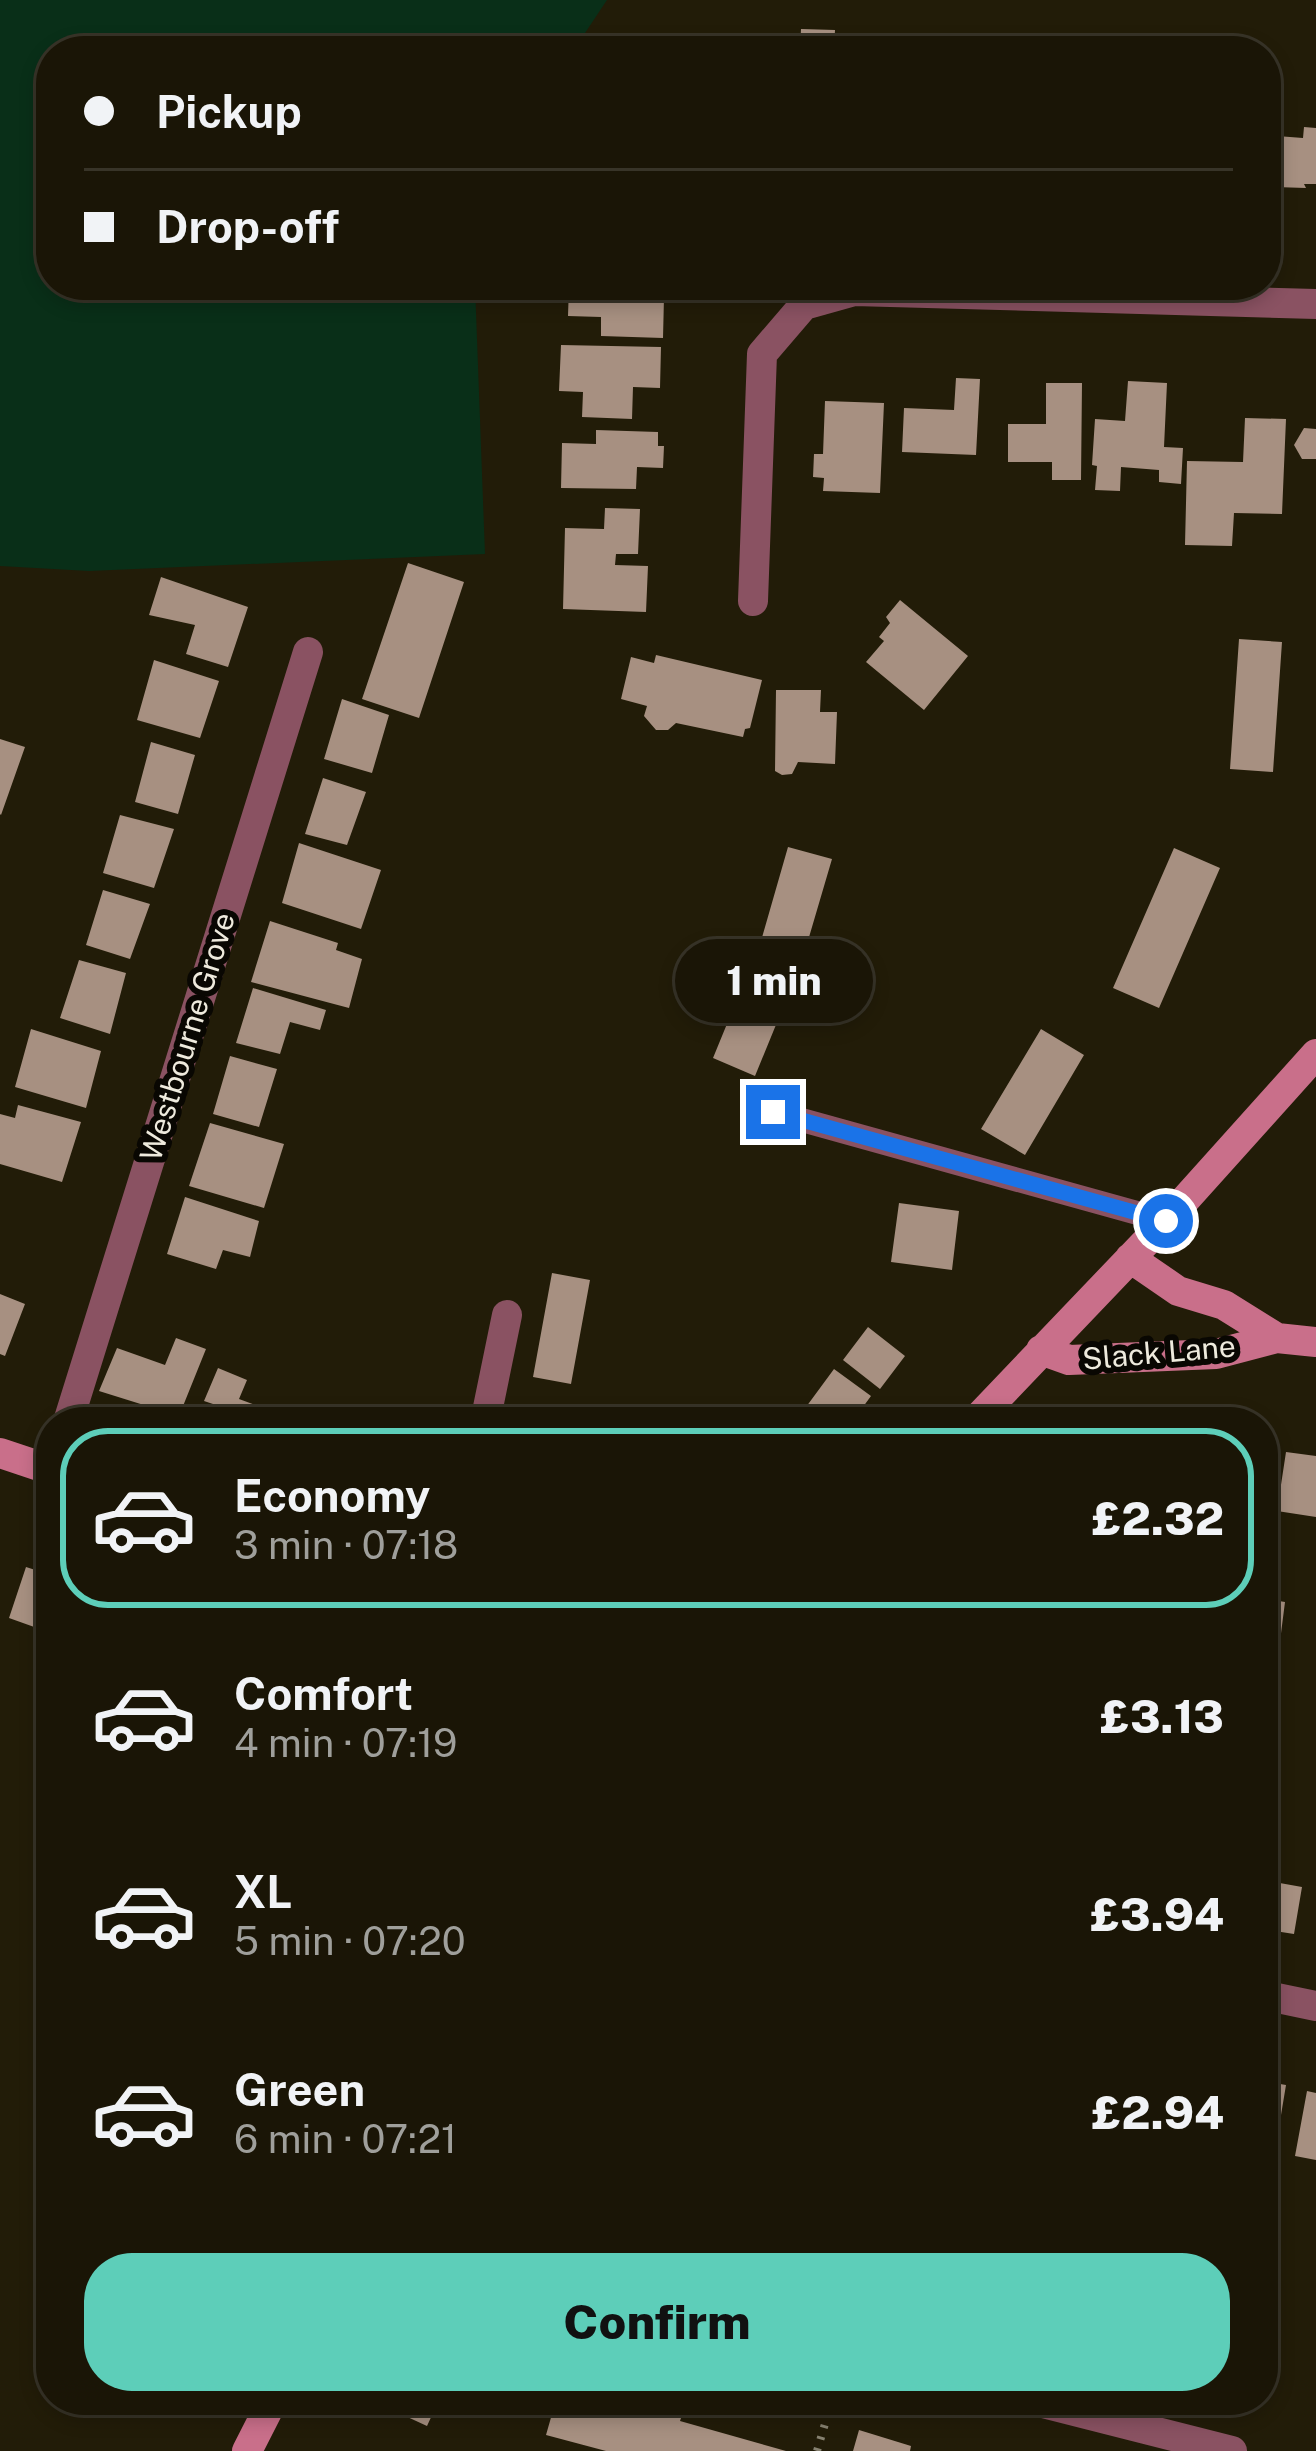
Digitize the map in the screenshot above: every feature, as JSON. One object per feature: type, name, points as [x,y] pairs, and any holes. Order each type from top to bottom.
[{"type":"main road","points":[[988,1407],[1166,1221],[1316,1054]]},
{"type":"main road","name":"Slack Lane","points":[[1130,1258],[1178,1291],[1223,1305],[1277,1338]]},
{"type":"main road","name":"Slack Lane","points":[[1041,1350],[1069,1360],[1216,1354],[1277,1338],[1316,1342]]},
{"type":"main road","points":[[0,1453],[36,1465]]},
{"type":"main road","points":[[247,2451],[265,2415]]},
{"type":"street","points":[[753,601],[761,354],[804,305],[823,300]]},
{"type":"street","points":[[1162,300],[1316,304]]},
{"type":"street","name":"Westbourne Grove","points":[[73,1407],[308,652]]},
{"type":"street","points":[[488,1407],[507,1315]]},
{"type":"street","points":[[1278,1998],[1316,2006]]},
{"type":"street","points":[[1090,2415],[1232,2451]]},
{"type":"lane","points":[[773,1112],[1166,1221]]},
{"type":"path","points":[[817,2451],[828,2415]]},
{"type":"green space","points":[[0,0],[607,0],[583,36],[36,36],[36,300],[476,300],[485,554],[89,571],[0,566]]},
{"type":"building","points":[[801,29],[835,30],[835,36],[801,36]]},
{"type":"building","points":[[1304,127],[1316,128],[1316,184],[1281,187],[1281,136],[1303,138]]},
{"type":"building","points":[[569,300],[664,300],[663,338],[601,336],[601,317],[568,316]]},
{"type":"building","points":[[561,345],[661,347],[660,388],[633,387],[632,419],[582,417],[583,392],[559,391]]},
{"type":"building","points":[[956,378],[980,379],[976,455],[902,452],[904,408],[954,410]]},
{"type":"building","points":[[1128,381],[1167,383],[1164,447],[1183,448],[1181,484],[1159,482],[1159,470],[1121,467],[1120,491],[1095,490],[1095,419],[1125,421]]},
{"type":"building","points":[[1046,383],[1082,383],[1081,480],[1052,480],[1052,462],[1008,462],[1008,424],[1046,424]]},
{"type":"building","points":[[825,401],[884,403],[880,493],[823,491],[824,478],[813,477],[814,454],[823,454]]},
{"type":"building","points":[[1245,418],[1286,419],[1282,514],[1234,513],[1232,546],[1185,545],[1187,461],[1243,462]]},
{"type":"building","points":[[1304,428],[1316,429],[1316,459],[1302,459],[1294,445]]},
{"type":"building","points":[[596,430],[658,432],[658,446],[664,446],[663,468],[637,467],[636,489],[561,488],[562,443],[596,444]]},
{"type":"building","points":[[605,508],[640,509],[638,554],[616,554],[615,565],[648,566],[646,612],[563,609],[565,528],[604,529]]},
{"type":"building","points":[[408,563],[464,582],[419,718],[362,699]]},
{"type":"building","points":[[161,577],[248,607],[228,667],[186,654],[195,625],[149,615]]},
{"type":"building","points":[[900,600],[968,656],[924,710],[866,662],[884,641],[879,637],[890,623],[886,617]]},
{"type":"building","points":[[1239,639],[1282,642],[1273,772],[1230,769]]},
{"type":"building","points":[[656,655],[762,680],[750,728],[743,737],[676,723],[668,730],[656,730],[644,716],[647,706],[621,699],[631,657],[654,663]]},
{"type":"building","points":[[154,660],[219,681],[200,738],[137,720]]},
{"type":"building","points":[[776,690],[821,690],[820,712],[837,712],[835,764],[798,762],[792,774],[775,771]]},
{"type":"building","points":[[342,699],[389,715],[372,773],[324,759]]},
{"type":"building","points":[[0,739],[25,747],[1,815],[0,814]]},
{"type":"building","points":[[151,742],[195,755],[178,814],[135,802]]},
{"type":"building","points":[[323,778],[366,792],[347,845],[305,834]]},
{"type":"building","points":[[120,815],[174,829],[154,888],[103,873]]},
{"type":"building","points":[[299,843],[381,870],[361,929],[282,903]]},
{"type":"building","points":[[788,847],[832,859],[802,961],[759,948]]},
{"type":"building","points":[[1174,848],[1220,868],[1159,1008],[1113,988]]},
{"type":"building","points":[[103,890],[150,904],[130,959],[86,945]]},
{"type":"building","points":[[270,921],[338,943],[336,950],[362,959],[349,1008],[251,982]]},
{"type":"building","points":[[79,960],[126,973],[110,1034],[60,1018]]},
{"type":"building","points":[[747,975],[789,993],[755,1076],[713,1058]]},
{"type":"building","points":[[253,988],[326,1010],[320,1030],[290,1022],[280,1054],[236,1043]]},
{"type":"building","points":[[31,1029],[101,1051],[86,1108],[15,1087]]},
{"type":"building","points":[[1041,1029],[1084,1055],[1025,1155],[981,1129]]},
{"type":"building","points":[[230,1056],[277,1069],[259,1127],[213,1114]]},
{"type":"building","points":[[18,1105],[81,1122],[62,1182],[0,1164],[0,1114],[15,1118]]},
{"type":"building","points":[[210,1123],[284,1144],[264,1208],[189,1186]]},
{"type":"building","points":[[185,1197],[259,1221],[250,1257],[223,1250],[216,1269],[167,1254]]},
{"type":"building","points":[[899,1203],[959,1211],[952,1270],[891,1262]]},
{"type":"building","points":[[552,1273],[590,1280],[571,1384],[533,1377]]},
{"type":"building","points":[[0,1294],[25,1304],[5,1356],[0,1354]]},
{"type":"building","points":[[868,1327],[905,1356],[880,1389],[843,1360]]},
{"type":"building","points":[[176,1338],[206,1349],[183,1407],[150,1407],[99,1391],[117,1348],[165,1365]]},
{"type":"building","points":[[218,1368],[247,1380],[239,1399],[261,1407],[215,1407],[204,1401]]},
{"type":"building","points":[[834,1369],[871,1396],[863,1407],[806,1407]]},
{"type":"building","points":[[1286,1452],[1316,1456],[1316,1517],[1278,1511]]},
{"type":"building","points":[[26,1567],[36,1570],[36,1628],[9,1618]]},
{"type":"building","points":[[1278,1601],[1285,1602],[1278,1649]]},
{"type":"building","points":[[1278,1883],[1302,1887],[1294,1934],[1278,1931]]},
{"type":"building","points":[[1278,2084],[1286,2085],[1278,2133]]},
{"type":"building","points":[[1307,2091],[1316,2093],[1316,2160],[1295,2156]]},
{"type":"building","points":[[403,2415],[432,2415],[427,2426]]},
{"type":"building","points":[[552,2415],[682,2415],[680,2421],[786,2451],[606,2451],[546,2435]]},
{"type":"building","points":[[859,2430],[911,2446],[910,2451],[853,2451]]},
{"type":"route","points":[[773,1112],[1166,1221]]}]
